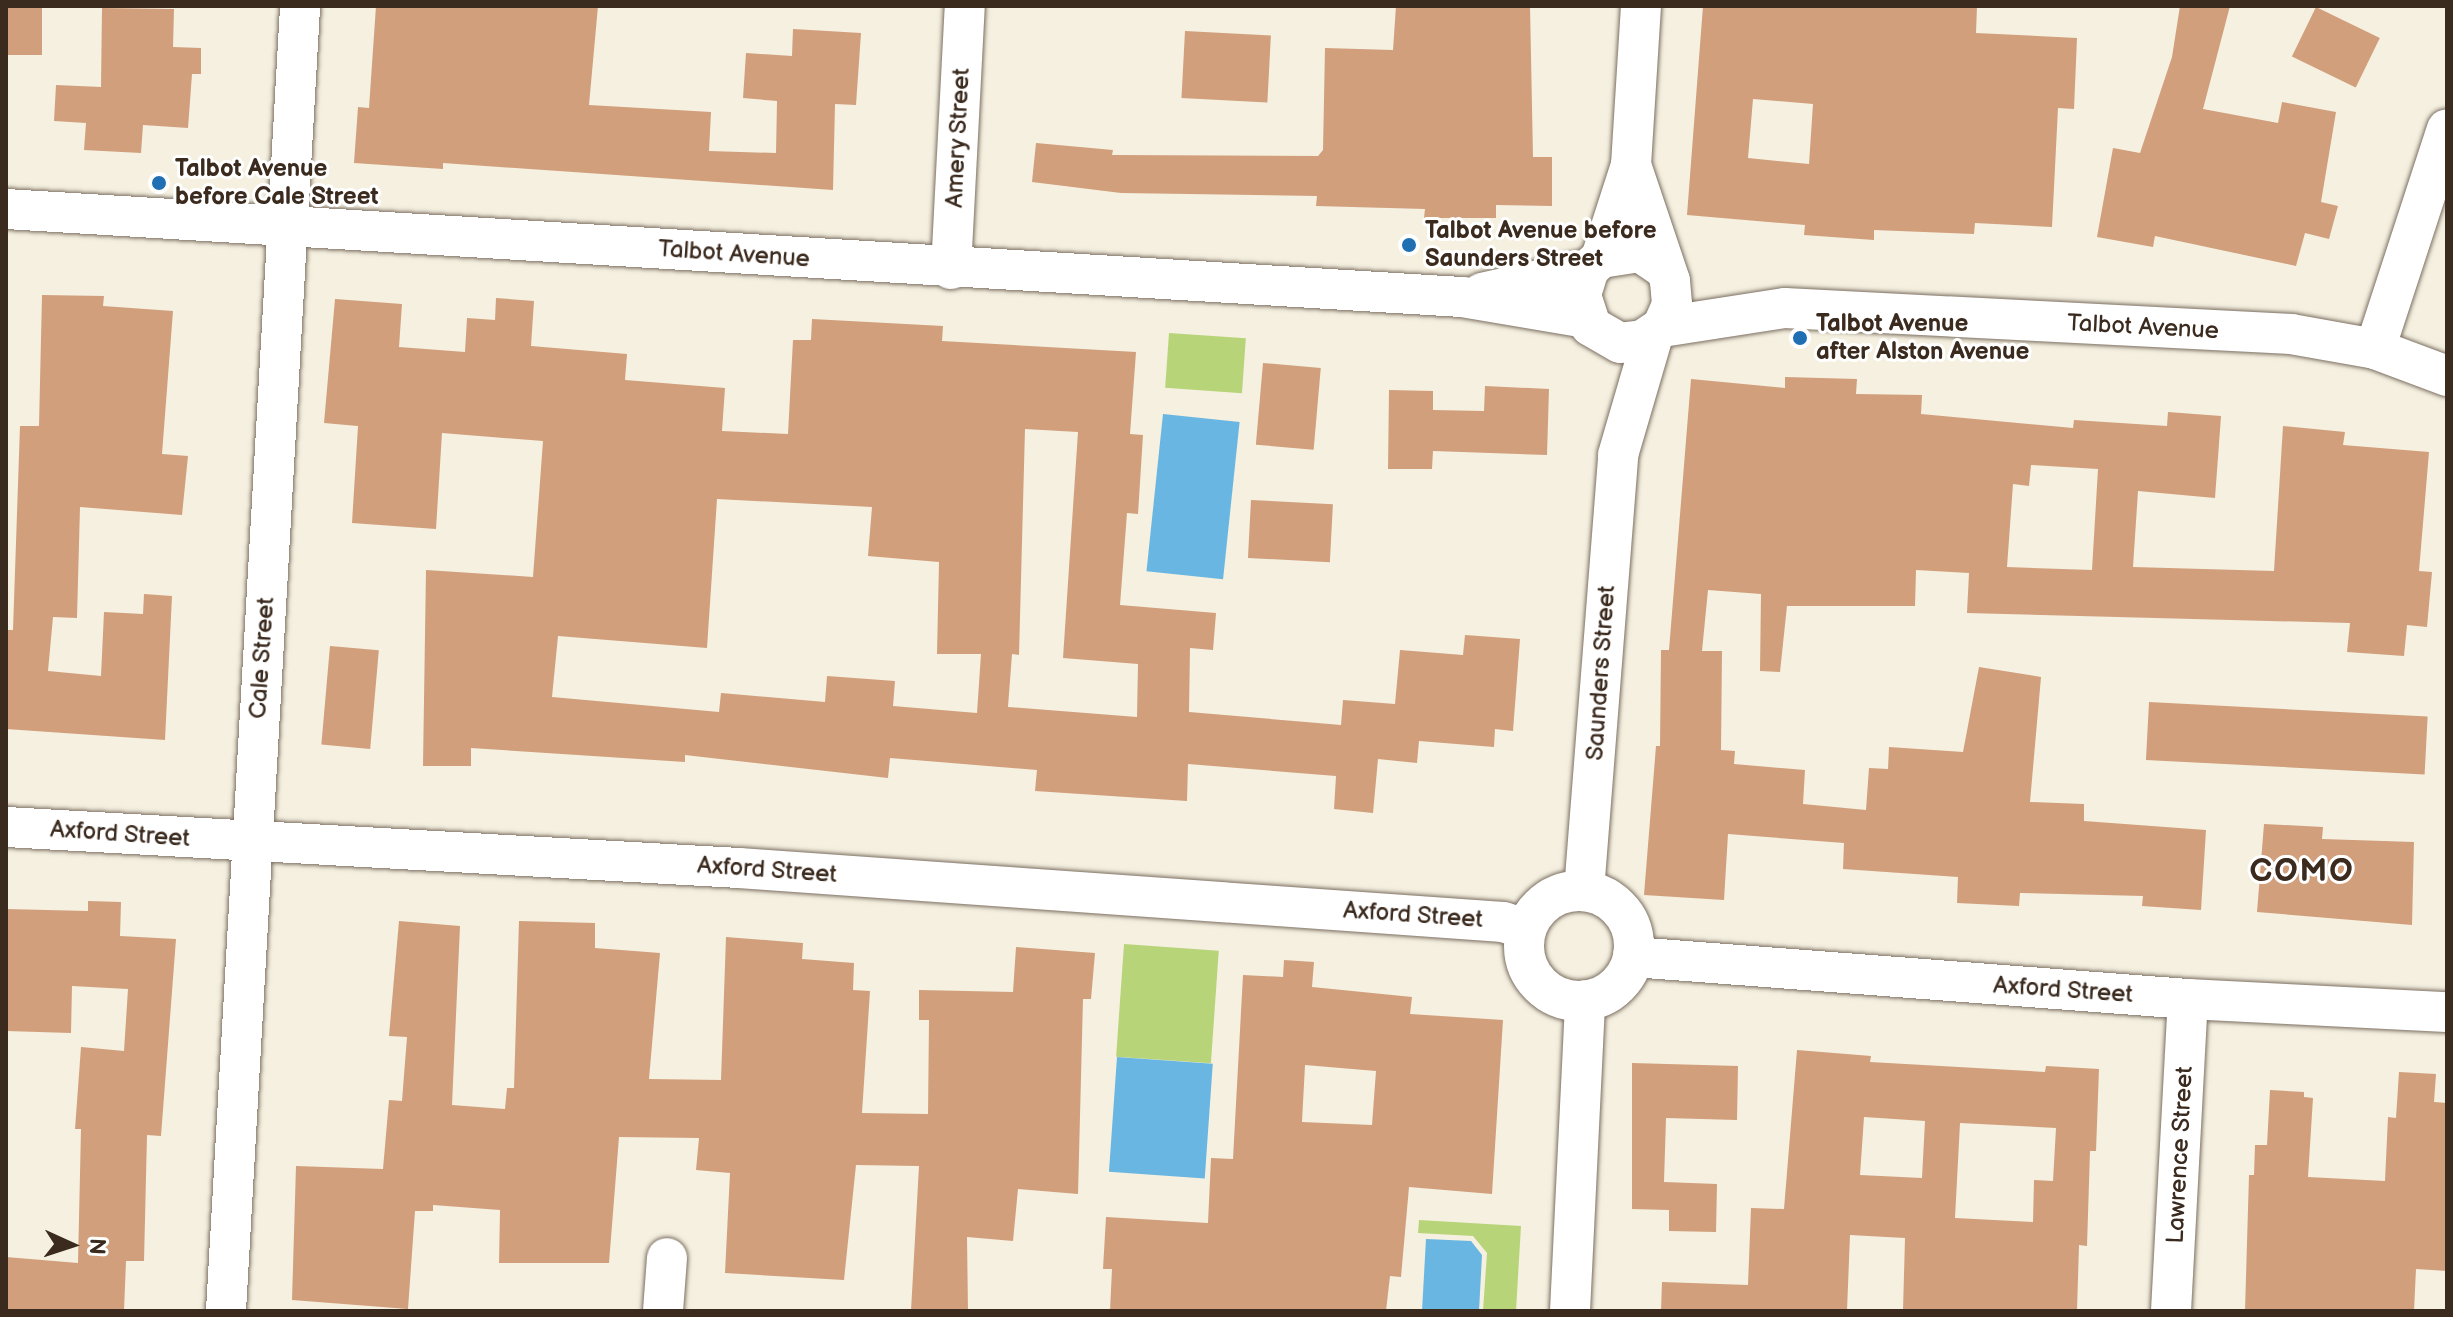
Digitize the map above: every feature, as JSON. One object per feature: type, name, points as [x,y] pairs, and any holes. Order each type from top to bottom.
[{"type":"street","name":"Cale Street","points":[[226,1311],[300,6]]},
{"type":"street","name":"Amery Street","points":[[951,269],[965,6]]},
{"type":"street","points":[[1631,165],[1666,274],[1672,305],[1657,331],[1620,343],[1593,326],[1581,295],[1631,165],[1641,6]]},
{"type":"street","points":[[2375,349],[2447,129]]},
{"type":"street","name":"Talbot Avenue","points":[[6,209],[288,223],[951,269],[1462,297],[1593,326]]},
{"type":"street","points":[[1595,263],[1640,252],[1666,274]]},
{"type":"street","name":"Talbot Avenue","points":[[1462,297],[1595,263]]},
{"type":"street","name":"Talbot Avenue","points":[[1666,274],[1785,308],[2291,334],[2375,349],[2447,376]]},
{"type":"street","name":"Talbot Avenue","points":[[1657,331],[1785,308]]},
{"type":"street","name":"Saunders Street","points":[[1593,326],[1618,455]]},
{"type":"street","name":"Saunders Street","points":[[1584,891],[1618,455],[1657,331]]},
{"type":"street","name":"Axford Street","points":[[6,827],[739,868],[1503,922],[1526,929]]},
{"type":"street","points":[[1584,891],[1621,909],[1631,925],[1633,957],[1622,980],[1607,993],[1585,1000],[1552,994],[1539,984],[1528,967],[1526,929],[1540,907],[1555,896],[1584,891]]},
{"type":"street","name":"Axford Street","points":[[1633,957],[2188,999],[2447,1012]]},
{"type":"street","name":"Lawrence Street","points":[[2171,1311],[2188,999]]},
{"type":"street","points":[[1570,1311],[1585,1000]]},
{"type":"street","points":[[663,1311],[667,1258]]},
{"type":"green space","points":[[1169,333],[1246,338],[1242,393],[1165,388]]},
{"type":"green space","points":[[1124,944],[1219,951],[1211,1063],[1116,1057]]},
{"type":"green space","points":[[1419,1220],[1521,1226],[1516,1311],[1483,1311],[1487,1253],[1473,1236],[1418,1233]]},
{"type":"water","points":[[1163,414],[1240,422],[1223,579],[1146,571]]},
{"type":"water","points":[[1117,1057],[1213,1064],[1205,1178],[1109,1172]]},
{"type":"water","points":[[1426,1239],[1471,1241],[1482,1255],[1479,1311],[1422,1311]]},
{"type":"building","points":[[6,6],[42,6],[42,55],[6,55]]},
{"type":"building","points":[[376,6],[598,6],[589,105],[711,112],[709,151],[776,153],[777,101],[743,98],[746,53],[792,56],[793,29],[861,33],[856,105],[835,104],[833,190],[443,163],[443,169],[354,163],[358,107],[369,108]]},
{"type":"building","points":[[1396,6],[1530,6],[1533,157],[1552,157],[1552,206],[1496,205],[1496,218],[1424,218],[1425,209],[1316,206],[1317,196],[1121,193],[1032,182],[1036,143],[1113,150],[1112,155],[1318,156],[1323,150],[1325,48],[1393,50]]},
{"type":"building","points":[[1703,6],[1977,6],[1976,33],[2077,38],[2074,109],[2058,108],[2052,227],[1975,223],[1974,234],[1874,230],[1874,240],[1804,235],[1805,225],[1687,215]],"holes":[[[1753,99],[1813,104],[1809,164],[1748,158]]]},
{"type":"building","points":[[2180,6],[2230,6],[2203,109],[2278,123],[2282,102],[2336,112],[2321,202],[2338,206],[2329,239],[2305,233],[2296,266],[2155,236],[2153,247],[2097,237],[2113,148],[2140,153],[2172,57]]},
{"type":"building","points":[[2316,7],[2380,38],[2356,88],[2292,56]]},
{"type":"building","points":[[102,8],[174,9],[173,47],[201,48],[201,74],[192,74],[188,128],[143,125],[141,153],[84,150],[86,123],[54,121],[56,85],[101,87]]},
{"type":"building","points":[[1185,31],[1271,36],[1267,102],[1181,98]]},
{"type":"building","points":[[42,295],[104,296],[103,306],[173,311],[162,454],[188,456],[182,515],[80,507],[77,618],[53,617],[48,671],[101,676],[104,612],[143,614],[144,594],[172,596],[165,740],[6,729],[6,630],[13,630],[20,426],[39,426]]},
{"type":"building","points":[[496,298],[534,301],[531,346],[627,354],[625,380],[725,388],[722,431],[788,434],[793,340],[811,340],[812,319],[943,326],[942,341],[1136,352],[1130,434],[1143,435],[1138,514],[1127,513],[1120,605],[1216,613],[1213,650],[1190,648],[1189,712],[1341,725],[1343,700],[1395,704],[1400,650],[1463,655],[1465,635],[1520,639],[1513,731],[1495,729],[1494,747],[1419,741],[1417,763],[1378,759],[1373,813],[1334,809],[1336,776],[1188,764],[1187,801],[1035,791],[1037,770],[890,758],[888,778],[685,755],[685,762],[471,748],[471,766],[423,766],[426,570],[533,577],[543,441],[442,433],[436,529],[352,523],[358,426],[324,423],[335,299],[402,304],[399,347],[465,352],[467,318],[495,320]],"holes":[[[1025,429],[1078,432],[1063,658],[1138,664],[1137,717],[1008,707],[1012,654],[1019,655]],[[717,499],[872,507],[868,556],[939,562],[937,654],[981,654],[977,713],[893,706],[895,681],[827,676],[825,702],[721,693],[719,712],[552,697],[558,636],[707,648]]]},
{"type":"building","points":[[1263,363],[1321,368],[1314,450],[1256,445]]},
{"type":"building","points":[[1785,377],[1857,379],[1856,394],[1922,395],[1921,414],[2073,428],[2074,420],[2167,426],[2168,412],[2221,416],[2215,498],[2138,491],[2133,567],[2274,571],[2283,426],[2345,432],[2343,445],[2429,452],[2419,571],[2432,572],[2427,627],[2407,625],[2404,656],[2347,652],[2350,623],[1967,613],[1969,573],[1916,570],[1915,606],[1787,606],[1780,672],[1760,671],[1761,594],[1708,590],[1702,651],[1722,651],[1721,750],[1735,751],[1734,764],[1805,770],[1803,804],[1866,810],[1869,768],[1888,769],[1889,747],[1963,752],[1979,667],[2041,677],[2030,802],[2084,804],[2084,821],[2206,830],[2201,910],[2142,906],[2143,896],[2020,893],[2019,906],[1957,903],[1958,877],[1843,869],[1844,843],[1728,834],[1724,900],[1644,895],[1656,746],[1660,746],[1661,650],[1669,650],[1691,379],[1785,388]],"holes":[[[2031,465],[2098,469],[2092,570],[2007,567],[2013,484],[2029,486]]]},
{"type":"building","points":[[1485,386],[1549,389],[1547,455],[1433,451],[1432,469],[1388,469],[1389,390],[1433,391],[1433,410],[1484,411]]},
{"type":"building","points":[[1251,500],[1333,504],[1330,562],[1248,558]]},
{"type":"building","points":[[330,646],[379,650],[370,749],[321,745]]},
{"type":"building","points":[[2149,702],[2428,717],[2425,775],[2146,760]]},
{"type":"building","points":[[2264,824],[2323,827],[2322,839],[2414,842],[2412,925],[2257,912]]},
{"type":"building","points":[[88,901],[121,902],[120,936],[176,939],[161,1136],[147,1135],[144,1261],[126,1261],[124,1311],[6,1311],[6,1257],[78,1263],[81,1129],[75,1129],[81,1047],[124,1051],[128,989],[72,986],[71,1033],[6,1031],[6,909],[88,911]]},
{"type":"building","points":[[399,921],[460,926],[452,1105],[505,1109],[507,1088],[514,1088],[519,921],[595,923],[595,948],[660,953],[649,1079],[721,1080],[726,937],[803,943],[802,959],[854,963],[853,990],[870,991],[862,1113],[928,1114],[929,1020],[919,1020],[919,990],[1013,992],[1016,947],[1095,953],[1091,999],[1083,999],[1078,1194],[1018,1189],[1013,1241],[967,1237],[968,1311],[911,1311],[919,1166],[856,1165],[844,1280],[725,1273],[730,1173],[696,1170],[699,1138],[619,1137],[609,1263],[499,1263],[500,1210],[433,1205],[433,1211],[415,1211],[408,1309],[292,1300],[296,1166],[383,1169],[389,1100],[402,1101],[407,1037],[389,1036]]},
{"type":"building","points":[[1284,960],[1314,962],[1312,987],[1412,997],[1410,1014],[1503,1020],[1492,1194],[1409,1187],[1401,1277],[1390,1276],[1386,1311],[1110,1311],[1112,1269],[1103,1269],[1106,1217],[1208,1223],[1211,1158],[1233,1159],[1243,975],[1283,977]],"holes":[[[1305,1065],[1376,1071],[1372,1125],[1302,1122]]]},
{"type":"building","points":[[1797,1050],[1871,1056],[1870,1062],[2045,1072],[2046,1066],[2099,1069],[2096,1151],[2090,1151],[2087,1246],[2079,1245],[2077,1311],[1903,1311],[1905,1238],[1850,1235],[1847,1311],[1661,1311],[1662,1282],[1748,1285],[1751,1208],[1784,1209]],"holes":[[[1864,1117],[1925,1121],[1922,1178],[1860,1175]],[[1960,1123],[2056,1128],[2053,1181],[2034,1180],[2033,1222],[1955,1218]]]},
{"type":"building","points":[[1632,1063],[1738,1066],[1737,1120],[1666,1118],[1664,1182],[1717,1184],[1716,1232],[1669,1231],[1669,1210],[1632,1209]]},
{"type":"building","points":[[2399,1072],[2436,1074],[2434,1102],[2447,1103],[2447,1271],[2416,1269],[2414,1311],[2245,1311],[2249,1175],[2254,1175],[2255,1145],[2267,1145],[2270,1090],[2304,1092],[2304,1097],[2313,1098],[2308,1177],[2385,1181],[2388,1117],[2396,1118]]},
{"type":"place","name":"Talbot Avenue before Cale Street","points":[[159,183]]},
{"type":"place","name":"Talbot Avenue before Saunders Street","points":[[1409,245]]},
{"type":"place","name":"Talbot Avenue after Alston Avenue","points":[[1800,338]]},
{"type":"district","name":"COMO","points":[[2302,872]]}]
